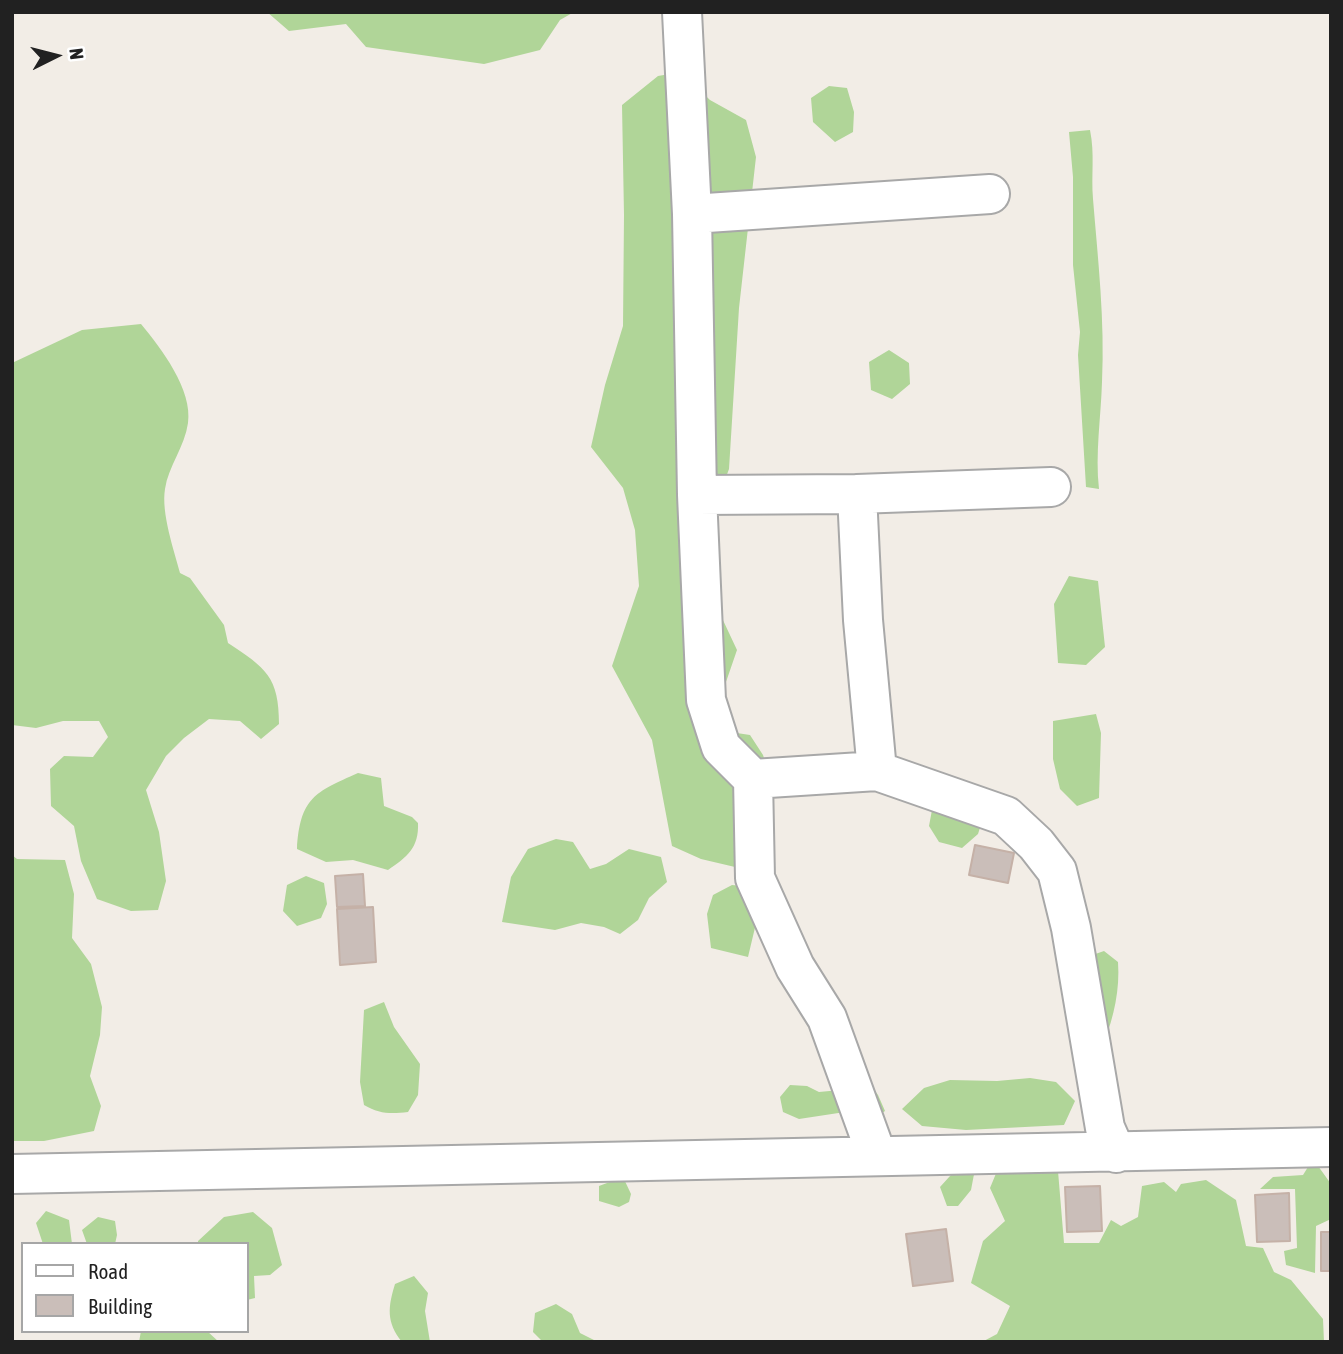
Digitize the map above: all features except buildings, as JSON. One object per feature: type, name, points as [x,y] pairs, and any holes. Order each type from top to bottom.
[{"type":"street","points":[[682,12],[692,214],[697,495],[706,701],[721,747],[753,779],[755,878],[795,967],[827,1018],[877,1156]]},
{"type":"street","points":[[692,214],[990,194]]},
{"type":"street","points":[[697,495],[857,494],[1051,487]]},
{"type":"street","points":[[857,494],[863,620],[877,771]]},
{"type":"street","points":[[753,779],[877,771],[1006,817],[1036,844],[1057,871],[1071,928],[1105,1128],[1116,1153]]},
{"type":"street","points":[[12,1174],[1331,1147]]},
{"type":"green space","points":[[267,12],[574,12],[560,20],[540,50],[484,64],[366,47],[346,24],[289,31]]},
{"type":"green space","points":[[681,72],[710,100],[746,120],[756,157],[739,308],[729,469],[711,518],[714,601],[737,650],[716,711],[717,730],[750,735],[763,755],[771,779],[758,837],[735,867],[701,859],[672,846],[652,740],[612,666],[639,586],[635,530],[623,488],[591,447],[605,385],[623,326],[622,105],[658,76]]},
{"type":"green space","points":[[829,86],[847,88],[854,112],[853,132],[835,142],[813,122],[811,98]]},
{"type":"green space","points":[[1090,130],[1103,336],[1099,489],[1086,487],[1078,355],[1080,332],[1073,265],[1073,177],[1069,132]]},
{"type":"green space","points":[[141,324],[174,370],[186,397],[188,423],[184,440],[169,473],[164,499],[180,573],[190,578],[224,625],[228,643],[268,675],[276,695],[279,724],[261,739],[240,721],[209,719],[166,756],[146,790],[159,832],[166,881],[158,910],[131,911],[97,899],[81,861],[74,826],[51,806],[50,769],[64,756],[93,757],[108,737],[99,721],[63,721],[36,728],[12,725],[12,363],[82,330]]},
{"type":"green space","points":[[889,350],[909,363],[910,384],[892,399],[871,390],[869,362]]},
{"type":"green space","points":[[1069,576],[1098,581],[1105,647],[1086,665],[1058,663],[1054,604]]},
{"type":"green space","points":[[1096,714],[1101,733],[1099,798],[1077,806],[1060,789],[1053,759],[1053,721]]},
{"type":"green space","points":[[358,773],[381,778],[384,806],[412,817],[418,823],[414,845],[401,861],[388,870],[353,860],[326,862],[297,849],[302,818],[312,799]]},
{"type":"green space","points":[[932,810],[985,812],[978,834],[962,848],[939,842],[929,826]]},
{"type":"green space","points":[[556,839],[573,842],[590,869],[606,864],[629,849],[661,857],[667,882],[649,898],[638,920],[620,934],[604,927],[581,923],[555,930],[502,922],[511,877],[528,849]]},
{"type":"green space","points":[[12,855],[17,859],[65,860],[74,894],[72,938],[91,964],[102,1007],[100,1035],[90,1076],[101,1106],[94,1131],[44,1141],[12,1141]]},
{"type":"green space","points":[[306,876],[324,883],[327,904],[321,918],[297,926],[283,911],[287,885]]},
{"type":"green space","points":[[732,885],[753,887],[758,915],[748,957],[711,948],[707,914],[713,895]]},
{"type":"green space","points":[[1104,951],[1118,962],[1118,982],[1116,1003],[1104,1042],[1081,959]]},
{"type":"green space","points":[[384,1002],[394,1027],[420,1064],[418,1095],[408,1112],[385,1113],[364,1105],[360,1082],[364,1010]]},
{"type":"green space","points":[[1030,1078],[1056,1082],[1075,1101],[1064,1125],[966,1130],[922,1126],[902,1109],[924,1088],[950,1080],[997,1081]]},
{"type":"green space","points":[[790,1085],[807,1086],[819,1092],[872,1087],[885,1111],[870,1121],[845,1112],[799,1119],[783,1112],[780,1097]]},
{"type":"green space","points":[[1002,1159],[1058,1171],[1064,1243],[1099,1243],[1111,1220],[1121,1226],[1138,1217],[1142,1186],[1164,1182],[1176,1192],[1181,1184],[1206,1180],[1236,1200],[1246,1246],[1263,1248],[1274,1272],[1291,1280],[1323,1319],[1324,1342],[982,1342],[997,1334],[1010,1306],[971,1283],[983,1241],[1005,1221],[990,1188]]},
{"type":"green space","points":[[1313,1159],[1331,1184],[1331,1219],[1316,1226],[1315,1273],[1286,1265],[1284,1251],[1297,1248],[1295,1189],[1260,1189],[1273,1177],[1303,1175]]},
{"type":"green space","points":[[960,1165],[975,1169],[971,1190],[958,1206],[947,1206],[940,1187]]},
{"type":"green space","points":[[623,1177],[631,1194],[629,1202],[619,1207],[599,1201],[599,1186]]},
{"type":"green space","points":[[46,1211],[69,1220],[72,1242],[42,1242],[36,1223]]},
{"type":"green space","points":[[253,1212],[272,1228],[282,1265],[270,1275],[254,1276],[255,1298],[248,1300],[248,1242],[198,1242],[224,1217]]},
{"type":"green space","points":[[98,1217],[115,1221],[115,1242],[86,1242],[82,1230]]},
{"type":"green space","points":[[414,1276],[428,1293],[425,1311],[430,1342],[402,1342],[391,1321],[390,1307],[395,1284]]},
{"type":"green space","points":[[556,1304],[572,1314],[580,1333],[594,1340],[593,1342],[543,1342],[533,1332],[535,1313]]},
{"type":"green space","points":[[141,1333],[209,1333],[219,1342],[139,1342]]}]
